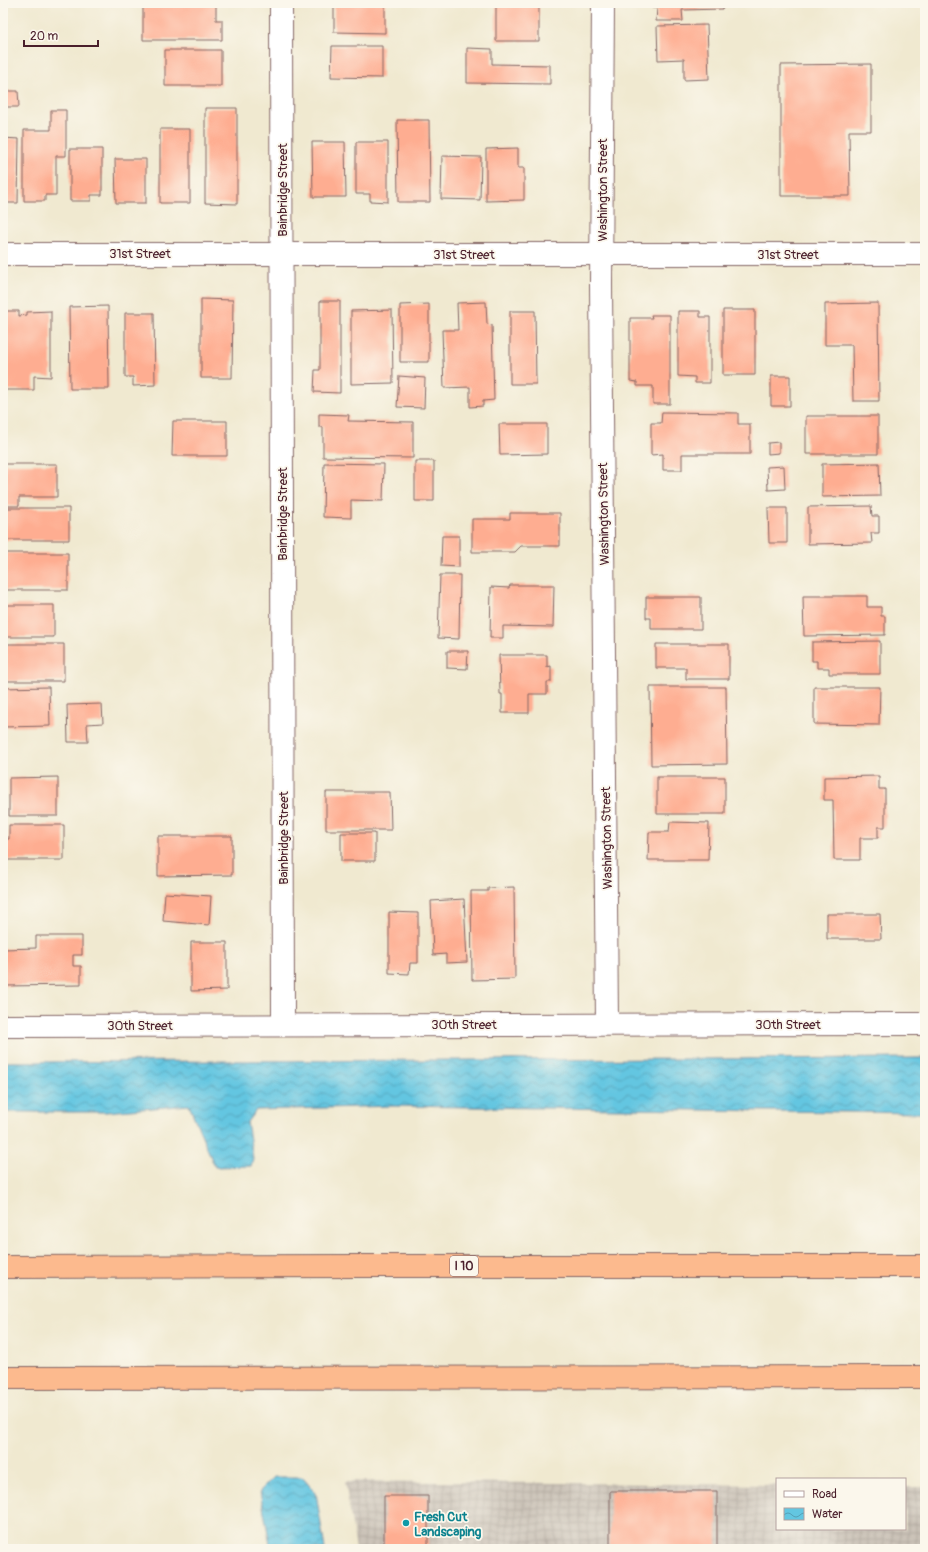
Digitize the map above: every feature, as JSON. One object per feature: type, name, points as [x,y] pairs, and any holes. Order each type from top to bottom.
[{"type":"highway","name":"I 10","points":[[3,1267],[925,1266]]},
{"type":"highway","points":[[3,1378],[925,1377]]},
{"type":"street","name":"Bainbridge Street","points":[[281,3],[283,1024]]},
{"type":"street","name":"Washington Street","points":[[604,3],[601,285],[607,1024]]},
{"type":"street","name":"31st Street","points":[[3,254],[925,254]]},
{"type":"street","name":"30th Street","points":[[3,1026],[283,1024],[925,1024]]},
{"type":"shaded area","points":[[345,1481],[776,1485],[776,1530],[906,1530],[906,1487],[925,1487],[925,1549],[356,1549]]},
{"type":"water","points":[[925,1058],[925,1113],[393,1106],[256,1110],[247,1122],[253,1158],[251,1166],[215,1167],[189,1105],[106,1112],[3,1112],[3,1062]]},
{"type":"water","points":[[274,1477],[302,1477],[316,1493],[325,1549],[271,1549],[260,1491]]},
{"type":"building","points":[[143,3],[216,3],[216,20],[222,20],[222,40],[143,40]]},
{"type":"building","points":[[334,3],[385,3],[385,33],[334,32]]},
{"type":"building","points":[[442,3],[482,3],[482,5],[442,5]]},
{"type":"building","points":[[496,3],[539,3],[539,41],[496,41]]},
{"type":"building","points":[[652,3],[723,3],[723,9],[682,10],[683,21],[656,21],[657,8],[652,8]]},
{"type":"building","points":[[707,25],[709,79],[684,80],[684,59],[658,60],[657,26]]},
{"type":"building","points":[[332,46],[382,46],[382,78],[331,77]]},
{"type":"building","points":[[467,48],[492,49],[492,64],[550,65],[550,84],[467,83]]},
{"type":"building","points":[[165,50],[221,50],[221,86],[165,86]]},
{"type":"building","points":[[871,64],[871,131],[849,131],[850,196],[781,196],[781,65]]},
{"type":"building","points":[[3,91],[18,91],[19,107],[3,107]]},
{"type":"building","points":[[205,108],[237,108],[237,204],[205,203]]},
{"type":"building","points":[[51,110],[66,110],[66,156],[56,156],[56,195],[45,195],[45,201],[24,201],[24,130],[51,130]]},
{"type":"building","points":[[397,120],[429,120],[430,202],[398,202]]},
{"type":"building","points":[[160,129],[190,129],[190,203],[160,203]]},
{"type":"building","points":[[3,138],[19,139],[18,203],[3,203]]},
{"type":"building","points":[[312,142],[345,142],[346,197],[313,197]]},
{"type":"building","points":[[356,142],[388,142],[388,202],[370,201],[370,194],[356,194]]},
{"type":"building","points":[[518,148],[518,168],[524,168],[524,200],[486,201],[486,149]]},
{"type":"building","points":[[70,149],[102,149],[102,195],[91,195],[91,201],[70,201]]},
{"type":"building","points":[[442,156],[481,157],[480,200],[441,199]]},
{"type":"building","points":[[115,159],[146,159],[146,203],[116,203]]},
{"type":"building","points":[[201,299],[233,300],[232,378],[201,378]]},
{"type":"building","points":[[320,301],[340,301],[340,393],[314,392],[315,370],[320,370]]},
{"type":"building","points":[[486,302],[487,324],[492,325],[494,400],[483,401],[483,406],[470,407],[470,387],[444,388],[442,330],[458,330],[457,303]]},
{"type":"building","points":[[878,303],[879,401],[853,401],[852,345],[825,345],[825,304]]},
{"type":"building","points":[[429,304],[429,362],[400,362],[400,305]]},
{"type":"building","points":[[108,306],[109,389],[70,389],[69,307]]},
{"type":"building","points":[[392,310],[393,383],[351,384],[351,311]]},
{"type":"building","points":[[723,310],[755,310],[755,375],[723,375]]},
{"type":"building","points":[[3,311],[19,311],[19,316],[27,315],[27,312],[51,311],[51,377],[34,376],[34,390],[3,390]]},
{"type":"building","points":[[510,311],[535,311],[536,384],[510,384]]},
{"type":"building","points":[[678,311],[700,311],[700,317],[710,317],[710,383],[695,383],[695,377],[678,376]]},
{"type":"building","points":[[125,313],[154,313],[155,385],[133,386],[133,377],[125,377]]},
{"type":"building","points":[[651,315],[670,315],[670,404],[653,404],[653,386],[637,386],[637,382],[630,381],[630,318],[652,318]]},
{"type":"building","points":[[399,376],[425,378],[424,408],[397,407]]},
{"type":"building","points":[[771,376],[790,376],[790,406],[771,406]]},
{"type":"building","points":[[662,412],[738,413],[738,424],[750,424],[750,454],[682,454],[682,470],[663,470],[663,454],[651,455],[651,423],[661,423]]},
{"type":"building","points":[[319,414],[349,415],[348,421],[413,422],[413,458],[323,457],[323,427],[319,427]]},
{"type":"building","points":[[806,416],[878,416],[878,454],[806,454]]},
{"type":"building","points":[[173,421],[227,421],[227,456],[172,456]]},
{"type":"building","points":[[499,424],[547,424],[547,454],[500,455]]},
{"type":"building","points":[[779,442],[779,453],[768,454],[768,443]]},
{"type":"building","points":[[415,461],[434,461],[434,501],[415,501]]},
{"type":"building","points":[[324,463],[384,464],[383,501],[351,500],[351,518],[323,517]]},
{"type":"building","points":[[879,463],[880,496],[822,497],[822,464]]},
{"type":"building","points":[[5,464],[57,464],[57,497],[19,497],[19,506],[5,506]]},
{"type":"building","points":[[784,466],[785,489],[768,490],[767,467]]},
{"type":"building","points":[[871,506],[872,516],[879,516],[879,533],[871,533],[872,543],[808,544],[808,507]]},
{"type":"building","points":[[3,508],[69,508],[69,540],[3,540]]},
{"type":"building","points":[[768,508],[787,508],[787,543],[769,543]]},
{"type":"building","points":[[510,513],[560,513],[560,546],[521,546],[515,552],[472,552],[472,519],[510,519]]},
{"type":"building","points":[[442,536],[459,536],[459,567],[441,566]]},
{"type":"building","points":[[4,553],[68,553],[68,590],[4,590]]},
{"type":"building","points":[[440,575],[460,575],[459,639],[438,638]]},
{"type":"building","points":[[510,585],[554,585],[553,627],[503,626],[503,638],[490,638],[491,587],[509,588]]},
{"type":"building","points":[[803,596],[867,596],[867,607],[881,607],[881,616],[885,616],[885,635],[804,636]]},
{"type":"building","points":[[646,597],[701,597],[701,629],[651,629],[651,618],[646,618]]},
{"type":"building","points":[[3,605],[54,605],[54,637],[3,637]]},
{"type":"building","points":[[880,641],[880,674],[829,674],[829,668],[817,668],[817,661],[812,661],[812,642]]},
{"type":"building","points":[[3,644],[64,644],[64,681],[3,681]]},
{"type":"building","points":[[656,644],[729,644],[729,679],[686,679],[686,668],[656,668]]},
{"type":"building","points":[[447,651],[468,651],[467,669],[447,668]]},
{"type":"building","points":[[499,655],[547,655],[547,667],[551,666],[551,682],[547,682],[547,694],[529,694],[529,713],[502,713]]},
{"type":"building","points":[[49,687],[50,726],[3,727],[3,688]]},
{"type":"building","points":[[650,687],[726,687],[727,764],[651,765]]},
{"type":"building","points":[[814,687],[880,687],[879,725],[814,724]]},
{"type":"building","points":[[102,704],[103,723],[87,724],[88,742],[68,742],[67,705]]},
{"type":"building","points":[[879,776],[879,789],[885,789],[885,827],[878,827],[878,838],[860,838],[860,860],[834,860],[833,800],[824,800],[824,777]]},
{"type":"building","points":[[58,777],[58,816],[9,816],[9,778]]},
{"type":"building","points":[[657,777],[725,777],[725,814],[657,814]]},
{"type":"building","points":[[326,792],[390,792],[391,830],[326,830]]},
{"type":"building","points":[[670,822],[709,823],[708,860],[648,860],[649,832],[669,832]]},
{"type":"building","points":[[9,825],[64,825],[64,860],[4,860],[4,839],[9,839]]},
{"type":"building","points":[[341,833],[375,833],[375,861],[341,861]]},
{"type":"building","points":[[158,836],[232,836],[232,875],[158,876]]},
{"type":"building","points":[[514,887],[515,979],[472,980],[471,891],[488,891],[488,888]]},
{"type":"building","points":[[165,893],[211,896],[209,925],[163,921]]},
{"type":"building","points":[[464,899],[467,962],[446,963],[446,954],[433,955],[431,901]]},
{"type":"building","points":[[389,912],[418,913],[418,963],[410,963],[409,974],[389,973]]},
{"type":"building","points":[[827,914],[880,914],[881,939],[827,939]]},
{"type":"building","points":[[36,936],[82,936],[82,955],[73,955],[73,966],[81,966],[81,985],[4,986],[3,949],[36,948]]},
{"type":"building","points":[[191,942],[227,942],[227,990],[191,991]]},
{"type":"building","points":[[610,1491],[717,1491],[717,1549],[610,1549]]},
{"type":"building","name":"Fresh Cut Landscaping","points":[[384,1496],[428,1496],[428,1549],[384,1549]]},
{"type":"place","name":"Fresh Cut Landscaping","points":[[406,1523]]}]
